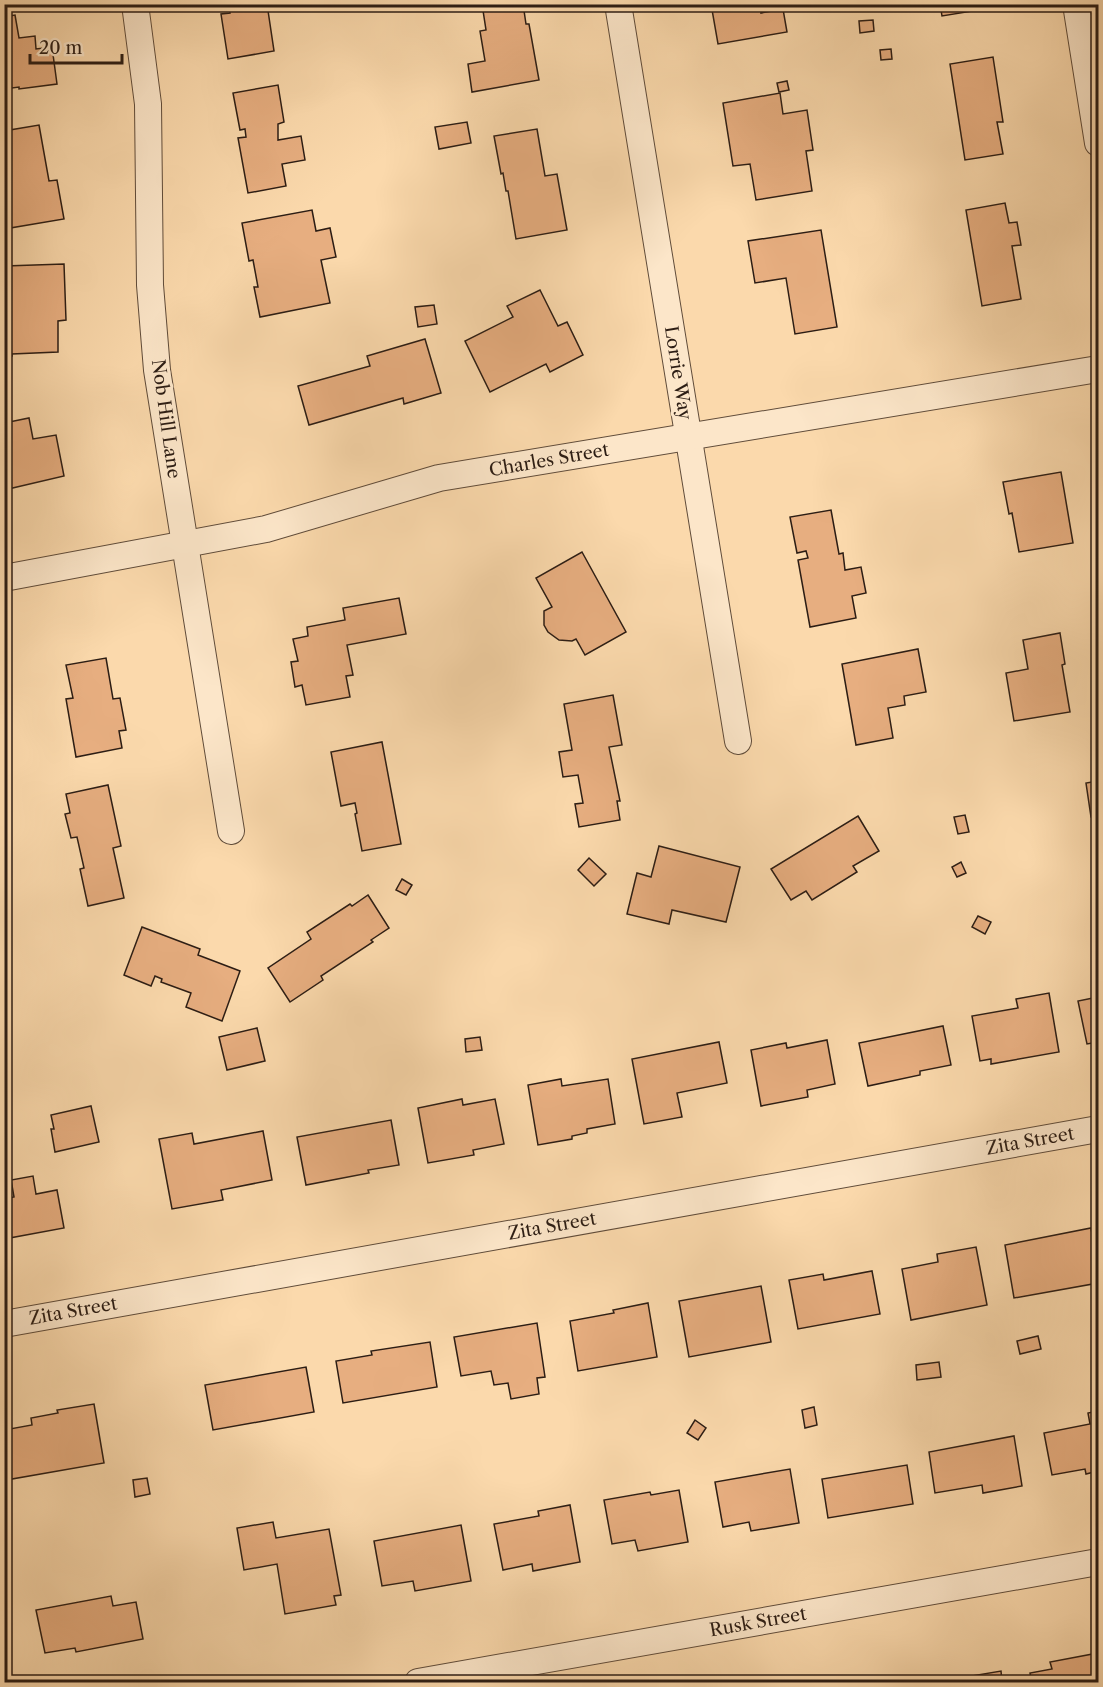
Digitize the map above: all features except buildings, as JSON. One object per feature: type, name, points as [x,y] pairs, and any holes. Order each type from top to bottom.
[{"type":"street","name":"Nob Hill Lane","points":[[135,4],[148,104],[150,285],[157,370],[231,831]]},
{"type":"street","name":"Lorrie Way","points":[[618,4],[738,741]]},
{"type":"street","points":[[1076,4],[1098,143]]},
{"type":"street","name":"Charles Street","points":[[4,578],[185,546],[266,529],[439,478],[1098,369]]},
{"type":"street","name":"Zita Street","points":[[4,1324],[1098,1129]]},
{"type":"street","name":"Rusk Street","points":[[418,1683],[1098,1562]]}]
